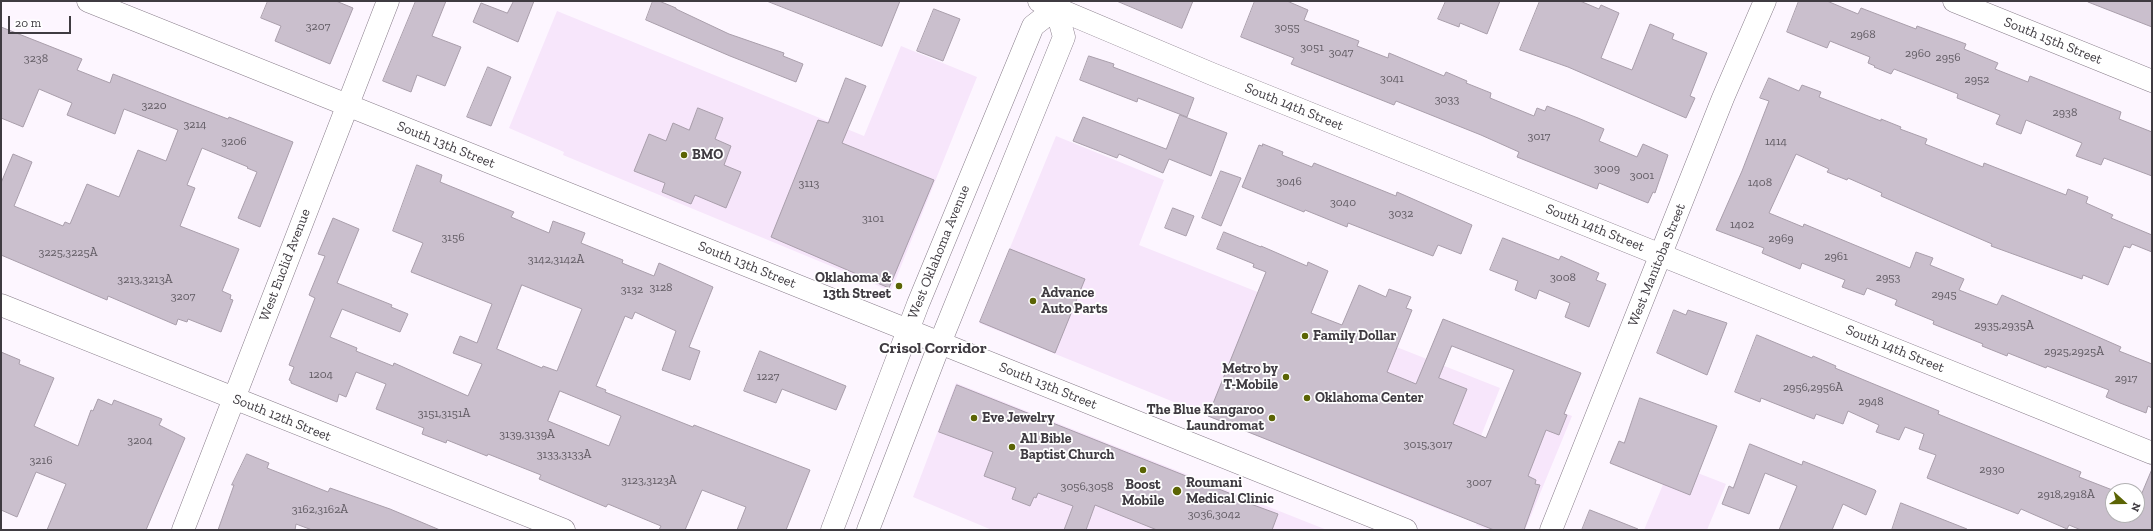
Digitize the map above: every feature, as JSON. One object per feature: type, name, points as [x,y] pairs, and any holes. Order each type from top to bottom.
[{"type":"street","name":"South 13th Street","points":[[88,1],[1406,530]]},
{"type":"street","name":"West Euclid Avenue","points":[[183,530],[346,105],[388,1]]},
{"type":"street","name":"West Manitoba Street","points":[[1551,530],[1662,255],[1723,98],[1765,1]]},
{"type":"street","name":"South 15th Street","points":[[1954,1],[2152,81]]},
{"type":"street","name":"South 14th Street","points":[[1051,3],[1212,74],[2152,453]]},
{"type":"street","name":"West Oklahoma Avenue","points":[[832,530],[908,330],[1033,26],[1051,3]]},
{"type":"street","points":[[868,530],[940,343],[1064,37],[1051,3]]},
{"type":"street","name":"South 12th Street","points":[[1,305],[564,530]]},
{"type":"shaded area","points":[[557,11],[864,136],[901,46],[977,77],[891,291],[563,155],[564,152],[509,128]]},
{"type":"shaded area","points":[[1056,136],[1164,180],[1139,245],[1500,388],[1450,514],[979,323]]},
{"type":"shaded area","points":[[956,383],[1327,530],[992,530],[913,497]]},
{"type":"shaded area","points":[[1530,400],[1572,416],[1525,530],[1489,530],[1476,525]]},
{"type":"shaded area","points":[[1672,463],[1726,484],[1707,530],[1644,530]]},
{"type":"building","points":[[268,1],[336,1],[353,8],[330,64],[275,41],[281,26],[261,18]]},
{"type":"building","points":[[416,1],[446,1],[432,36],[461,47],[445,86],[417,75],[411,92],[383,81]]},
{"type":"building","points":[[514,1],[534,1],[518,42],[473,22],[481,3],[507,13]]},
{"type":"building","points":[[653,1],[659,1],[676,8],[729,34],[784,53],[783,56],[803,64],[796,82],[646,20]]},
{"type":"building","points":[[767,1],[900,1],[882,46]]},
{"type":"building","points":[[1117,1],[1193,1],[1182,28]]},
{"type":"building","points":[[1255,1],[1287,1],[1308,10],[1304,20],[1359,41],[1357,46],[1388,58],[1389,53],[1444,76],[1446,72],[1467,81],[1466,83],[1491,93],[1490,98],[1534,116],[1537,108],[1545,111],[1547,106],[1578,118],[1604,129],[1599,141],[1637,157],[1643,144],[1668,155],[1655,193],[1653,192],[1648,203],[1599,183],[1597,189],[1517,157],[1519,152],[1481,135],[1396,101],[1394,105],[1291,64],[1294,58],[1241,37]]},
{"type":"building","points":[[1446,1],[1500,1],[1487,34],[1460,23],[1459,27],[1438,19]]},
{"type":"building","points":[[1540,1],[1580,1],[1599,9],[1601,5],[1619,13],[1601,58],[1632,70],[1650,24],[1674,34],[1672,39],[1707,53],[1690,96],[1695,98],[1686,118],[1568,67],[1520,50]]},
{"type":"building","points":[[1799,1],[1827,1],[1858,14],[1861,8],[1916,29],[1917,26],[1966,44],[1964,49],[1998,63],[1995,69],[2028,82],[2030,76],[2121,112],[2119,119],[2152,132],[2152,176],[2104,158],[2101,165],[2076,156],[2082,143],[2026,120],[2021,134],[1996,124],[2000,115],[1957,98],[1958,94],[1894,69],[1891,74],[1874,67],[1875,66],[1868,63],[1870,57],[1830,41],[1827,48],[1787,32]]},
{"type":"building","points":[[2152,1],[2152,27],[2088,2]]},
{"type":"building","points":[[934,9],[960,19],[943,61],[917,51]]},
{"type":"building","points":[[1,27],[82,59],[77,70],[110,83],[113,74],[228,119],[229,117],[293,142],[260,227],[238,218],[257,172],[202,148],[187,185],[195,188],[180,226],[239,249],[222,291],[231,295],[230,299],[233,300],[221,332],[188,319],[187,322],[178,319],[176,325],[108,296],[107,300],[1,255],[1,183],[13,154],[32,162],[14,206],[63,226],[65,222],[70,224],[87,184],[119,197],[138,150],[166,161],[178,130],[124,109],[115,134],[67,115],[72,103],[39,89],[23,127],[1,118]]},
{"type":"building","points":[[1089,56],[1114,64],[1113,67],[1194,98],[1187,117],[1138,98],[1137,102],[1080,80]]},
{"type":"building","points":[[488,67],[511,77],[491,126],[467,117]]},
{"type":"building","points":[[846,78],[866,86],[842,143],[934,180],[889,288],[771,237],[818,120],[828,123]]},
{"type":"building","points":[[1769,78],[1799,91],[1802,85],[1821,92],[1819,97],[1881,121],[1881,119],[1901,127],[1900,129],[1927,139],[1925,144],[1983,167],[1984,163],[2066,195],[2068,189],[2088,197],[2086,203],[2113,215],[2111,218],[2152,235],[2152,252],[2132,244],[2130,248],[2124,246],[2108,285],[2083,275],[2082,279],[1991,246],[1992,244],[1881,196],[1882,193],[1848,178],[1847,180],[1827,172],[1829,169],[1796,154],[1769,213],[1803,227],[1804,224],[1910,268],[1916,252],[1933,258],[1930,265],[1964,279],[1959,290],[1997,305],[2002,295],[2121,347],[2119,351],[2152,364],[2152,408],[2148,406],[2146,413],[2120,403],[2106,397],[2109,390],[2047,366],[2046,368],[2008,353],[2007,356],[1982,346],[1983,344],[1933,324],[1934,321],[1895,305],[1897,300],[1867,288],[1864,295],[1842,287],[1845,280],[1802,263],[1800,269],[1762,253],[1764,248],[1716,230],[1742,171],[1769,101],[1760,98]]},
{"type":"building","name":"BMO","points":[[698,108],[723,118],[715,139],[731,146],[724,165],[741,172],[726,208],[695,195],[691,204],[662,192],[665,183],[634,171],[649,134],[666,141],[673,123],[689,130]]},
{"type":"building","points":[[1180,115],[1227,133],[1211,176],[1169,159],[1163,173],[1119,154],[1117,158],[1073,141],[1083,117],[1166,149]]},
{"type":"building","points":[[1263,144],[1283,152],[1282,155],[1312,167],[1314,163],[1396,196],[1397,192],[1472,225],[1461,254],[1438,245],[1433,256],[1348,223],[1347,227],[1305,210],[1304,212],[1242,187],[1259,145],[1262,146]]},
{"type":"building","points":[[417,165],[442,175],[440,182],[514,212],[511,217],[549,233],[553,221],[585,233],[581,243],[623,260],[622,263],[654,276],[659,263],[713,287],[689,347],[700,351],[690,380],[662,370],[676,331],[635,312],[632,319],[625,316],[596,386],[606,390],[605,392],[693,427],[694,425],[810,470],[786,530],[737,530],[746,507],[702,490],[685,530],[659,530],[661,526],[608,504],[606,507],[539,479],[541,475],[488,454],[487,456],[447,440],[446,443],[422,434],[424,428],[376,409],[386,384],[356,372],[346,397],[339,394],[337,402],[291,383],[289,380],[294,367],[289,365],[315,298],[309,295],[325,256],[318,254],[333,218],[359,229],[337,283],[392,305],[391,307],[408,314],[400,332],[342,309],[330,337],[357,348],[356,351],[393,366],[394,363],[468,396],[482,364],[453,353],[460,336],[477,343],[492,304],[411,272],[423,243],[393,231]],"holes":[[[522,285],[582,309],[557,371],[543,366],[542,368],[497,349]],[[560,391],[621,416],[609,446],[548,421]]]},
{"type":"building","points":[[1221,171],[1241,178],[1221,226],[1202,218]]},
{"type":"building","points":[[1173,208],[1194,216],[1186,236],[1165,228]]},
{"type":"building","points":[[1224,232],[1307,266],[1308,262],[1328,271],[1311,313],[1342,325],[1359,285],[1386,297],[1389,289],[1411,297],[1406,308],[1412,310],[1387,372],[1416,384],[1443,319],[1581,373],[1564,414],[1567,415],[1559,435],[1546,430],[1528,476],[1536,480],[1535,484],[1540,485],[1524,530],[1494,530],[1208,416],[1266,272],[1253,267],[1254,264],[1217,249]],"holes":[[[1452,346],[1514,370],[1486,438],[1453,424],[1467,389],[1439,378]]]},
{"type":"building","points":[[1503,238],[1559,260],[1561,256],[1599,273],[1596,280],[1606,284],[1589,327],[1565,317],[1570,303],[1539,290],[1536,299],[1515,290],[1518,281],[1490,270]]},
{"type":"building","name":"Advance Auto Parts","points":[[1010,249],[1085,279],[1055,353],[980,322]]},
{"type":"building","points":[[1674,310],[1686,315],[1688,310],[1727,323],[1707,375],[1657,353]]},
{"type":"building","points":[[1757,335],[1812,358],[1813,356],[1836,366],[1835,368],[1939,411],[1938,414],[2081,472],[2079,477],[2105,487],[2105,523],[2145,523],[2145,486],[2152,469],[2152,530],[2081,530],[2069,525],[2067,529],[2021,509],[2018,514],[1927,478],[1936,455],[1919,449],[1924,434],[1905,427],[1899,440],[1876,432],[1879,425],[1848,411],[1843,424],[1816,414],[1814,419],[1761,398],[1760,402],[1735,392]]},
{"type":"building","points":[[760,351],[846,386],[836,410],[782,389],[776,403],[744,391]]},
{"type":"building","points":[[1,352],[20,360],[19,364],[54,378],[34,426],[78,446],[91,410],[93,411],[98,399],[112,405],[114,400],[162,419],[159,425],[185,438],[146,530],[47,530],[66,484],[36,472],[17,517],[1,510]]},
{"type":"building","points":[[957,385],[1249,501],[1248,503],[1278,514],[1272,530],[1157,530],[1095,505],[1086,530],[1064,530],[1073,506],[1038,493],[1036,498],[1034,497],[1030,506],[1012,499],[1016,488],[984,476],[993,452],[939,432]]},
{"type":"building","points":[[1640,398],[1717,426],[1690,495],[1610,463],[1619,441],[1624,443]]},
{"type":"building","points":[[1750,444],[1802,465],[1803,461],[1875,490],[1876,491],[1866,515],[1843,504],[1832,530],[1779,530],[1797,486],[1765,473],[1749,514],[1722,504],[1729,486],[1733,488]]},
{"type":"building","points":[[247,454],[269,463],[267,468],[328,492],[330,488],[390,509],[440,530],[312,530],[296,524],[295,530],[218,530],[234,485],[232,485]]},
{"type":"building","points":[[1901,503],[1967,529],[1967,530],[1892,530]]},
{"type":"building","points":[[1590,510],[1638,529],[1582,530]]},
{"type":"place","name":"BMO","points":[[684,155]]},
{"type":"place","name":"Oklahoma & 13th Street","points":[[899,286]]},
{"type":"place","name":"Advance Auto Parts","points":[[1033,301]]},
{"type":"place","name":"Family Dollar","points":[[1305,336]]},
{"type":"place","name":"Metro by T-Mobile","points":[[1286,377]]},
{"type":"place","name":"Oklahoma Center","points":[[1307,398]]},
{"type":"place","name":"Eve Jewelry","points":[[974,418]]},
{"type":"place","name":"The Blue Kangaroo Laundromat","points":[[1272,418]]},
{"type":"place","name":"All Bible Baptist Church","points":[[1012,447]]},
{"type":"place","name":"Boost Mobile","points":[[1143,470]]},
{"type":"place","name":"Roumani Medical Clinic","points":[[1177,491]]},
{"type":"district","name":"Crisol Corridor","points":[[933,348]]}]
